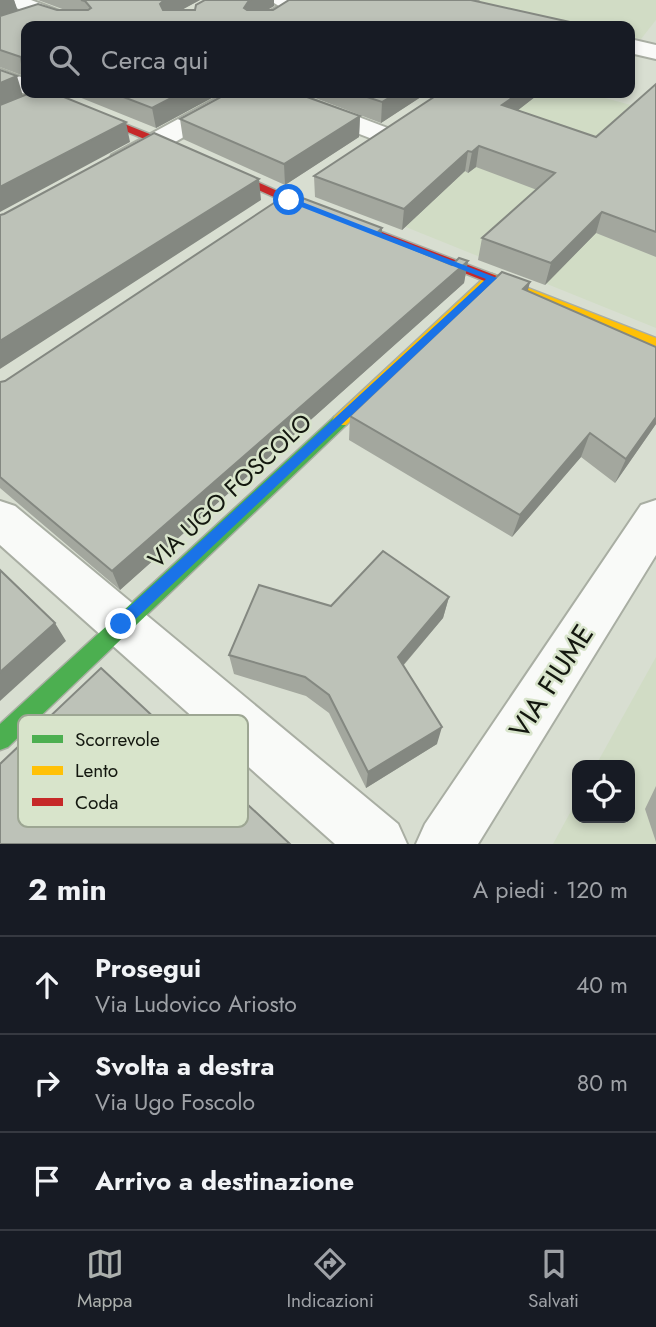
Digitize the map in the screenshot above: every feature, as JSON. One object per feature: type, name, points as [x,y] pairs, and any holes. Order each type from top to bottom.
[{"type":"street","points":[[13,0],[67,21]]},
{"type":"street","points":[[267,21],[296,5],[279,0]]},
{"type":"street","points":[[10,25],[41,12]]},
{"type":"street","points":[[635,47],[656,52]]},
{"type":"street","points":[[0,76],[21,86]]},
{"type":"street","points":[[46,98],[158,141],[284,203],[492,278],[656,344]]},
{"type":"street","points":[[97,174],[234,98]]},
{"type":"street","points":[[289,98],[390,132]]},
{"type":"street","points":[[363,149],[390,132]]},
{"type":"street","points":[[284,203],[310,185]]},
{"type":"street","name":"VIA UGO FOSCOLO","points":[[25,715],[492,278]]},
{"type":"street","name":"VIA FIUME","points":[[445,844],[656,518]]},
{"type":"street","points":[[0,519],[227,715]]},
{"type":"street","name":"VIA UGO FOSCOLO","points":[[0,739],[18,722]]},
{"type":"street","points":[[248,733],[378,844]]},
{"type":"shaded area","points":[[459,0],[656,0],[656,20],[641,39],[635,38],[635,21],[558,21]]},
{"type":"shaded area","points":[[476,98],[605,98],[656,112],[656,328],[329,196]]},
{"type":"shaded area","points":[[656,657],[656,844],[553,844],[572,809],[572,823],[635,823],[635,760],[599,760]]},
{"type":"building","points":[[81,0],[164,0],[160,4],[163,10],[195,10],[196,5],[205,0],[251,0],[244,8],[247,10],[273,10],[289,0],[471,0],[566,21],[21,21],[21,57],[0,50],[0,16],[38,4],[57,10],[88,10],[91,8]]},
{"type":"building","points":[[0,70],[17,76],[0,83]]},
{"type":"building","points":[[656,84],[656,232],[602,212],[551,263],[482,238],[555,173],[479,146],[472,152],[468,151],[404,209],[314,176],[432,98],[512,98],[502,105],[596,137]]},
{"type":"building","points":[[21,97],[66,98],[126,122],[0,187],[0,105]]},
{"type":"building","points":[[126,98],[171,98],[152,108]]},
{"type":"building","points":[[219,98],[310,98],[360,116],[284,164],[180,119]]},
{"type":"building","points":[[370,98],[389,98],[382,102]]},
{"type":"building","points":[[154,133],[259,179],[0,341],[0,215]]},
{"type":"building","points":[[289,193],[382,228],[376,234],[452,265],[459,258],[468,261],[112,571],[0,477],[0,382]]},
{"type":"building","points":[[502,272],[530,282],[523,289],[656,347],[656,417],[626,459],[590,433],[520,515],[350,416]]},
{"type":"building","points":[[383,551],[449,597],[398,657],[442,727],[368,772],[329,695],[305,677],[229,655],[259,585],[331,606]]},
{"type":"building","points":[[0,570],[55,623],[0,672]]},
{"type":"building","points":[[101,668],[151,715],[52,715]]},
{"type":"building","points":[[18,747],[18,827],[248,827],[248,805],[290,844],[0,844],[0,764]]},
{"type":"traffic: fast","points":[[26,715],[340,421]]},
{"type":"traffic: fast","points":[[0,739],[18,722]]},
{"type":"traffic: slow","points":[[340,421],[492,278]]},
{"type":"traffic: slow","points":[[492,279],[656,343]]},
{"type":"traffic: jam","points":[[51,98],[158,141],[289,200],[492,279]]},
{"type":"route","points":[[121,624],[492,278],[289,200]]}]
